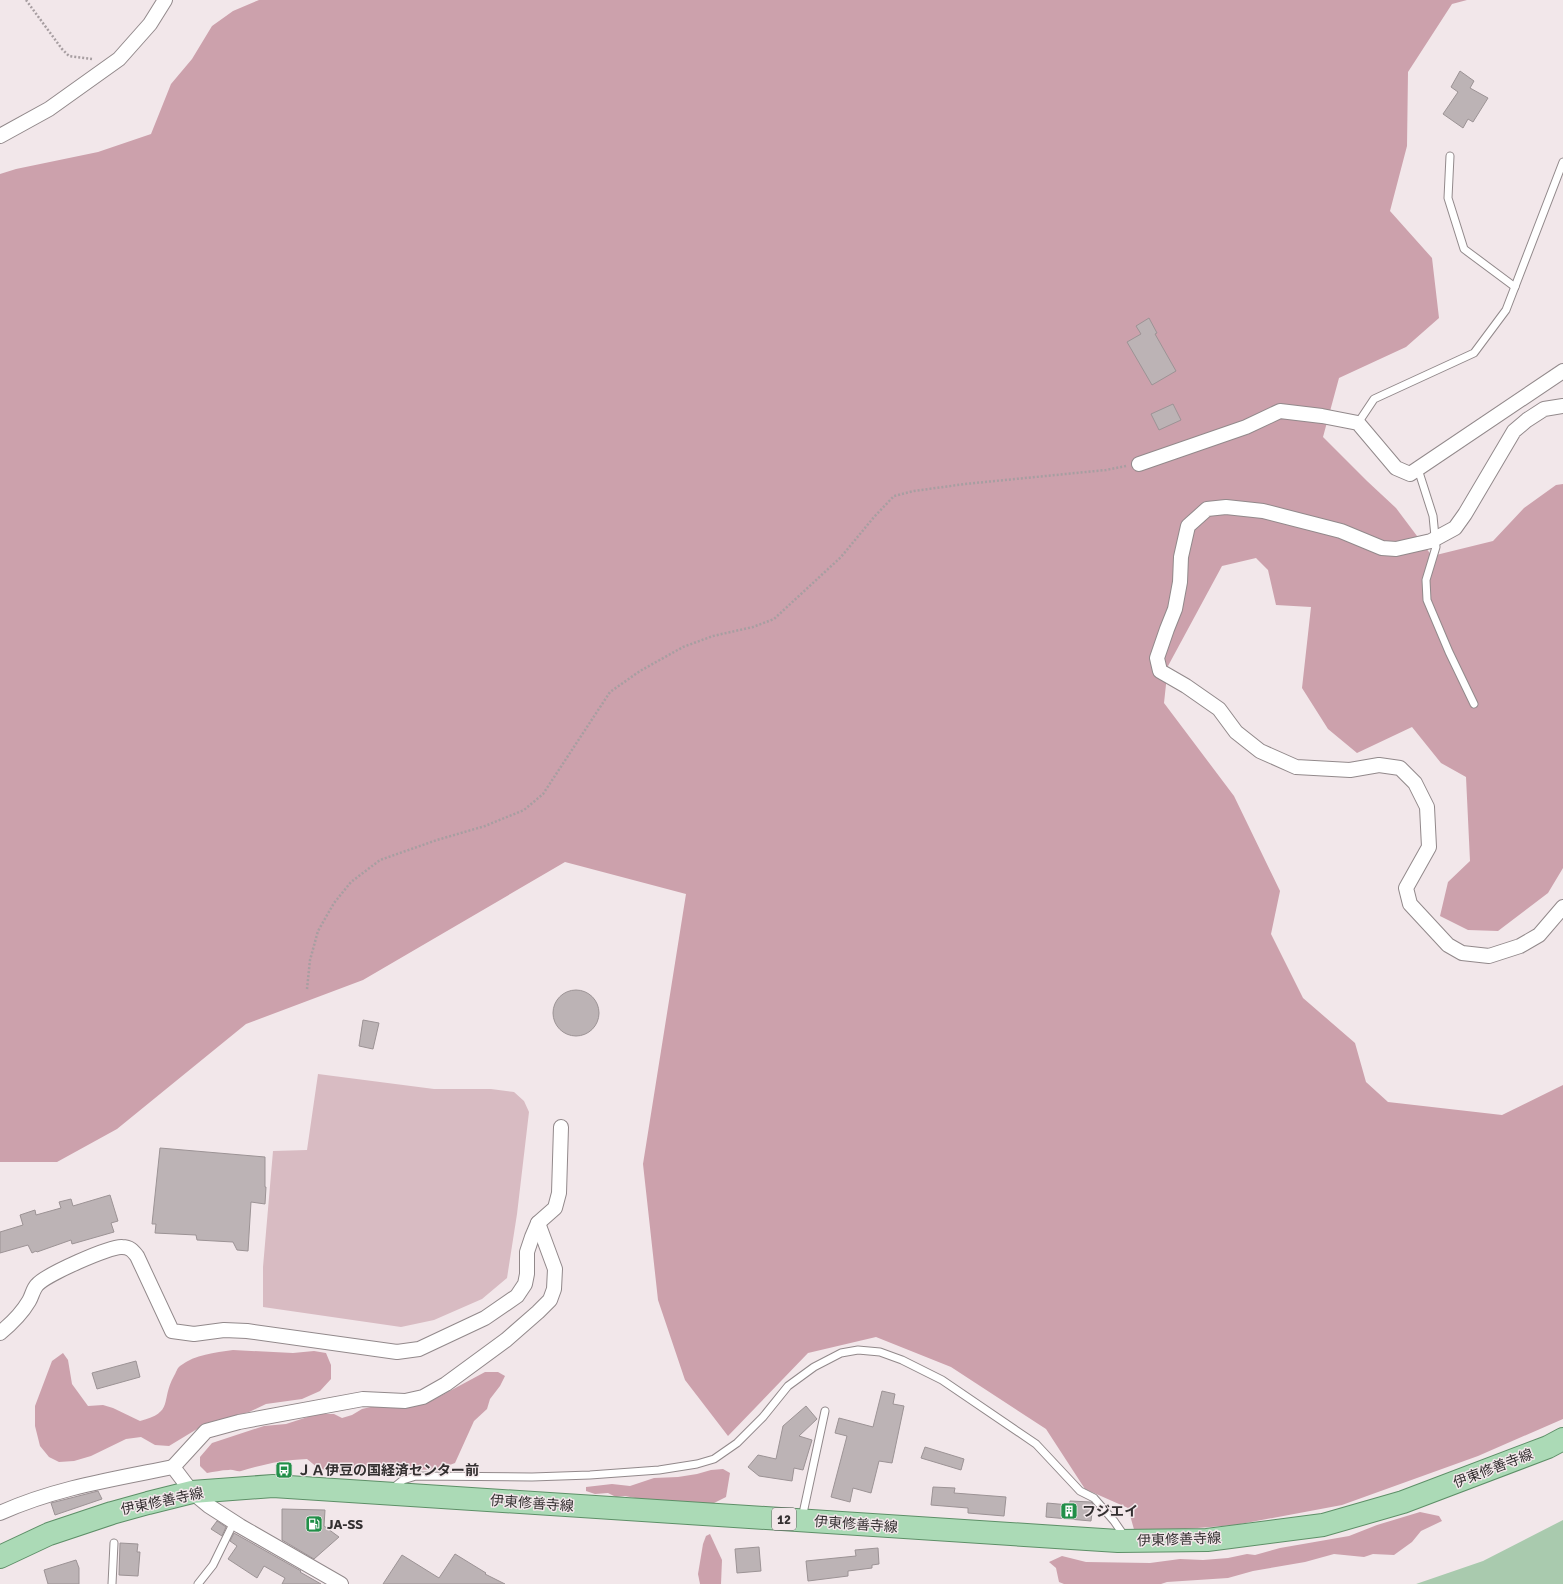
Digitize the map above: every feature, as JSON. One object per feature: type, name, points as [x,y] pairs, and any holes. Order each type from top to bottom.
[{"type":"main road","name":"伊東修善寺線","points":[[0,1557],[49,1534],[112,1513],[192,1492],[273,1486],[1128,1541],[1207,1540],[1323,1525],[1403,1502],[1548,1447],[1563,1439]]},
{"type":"street","points":[[0,136],[49,109],[119,59],[150,24],[165,0]]},
{"type":"street","points":[[1139,464],[1246,427],[1280,411],[1322,416],[1358,423],[1396,468],[1410,474],[1563,371]]},
{"type":"street","points":[[1563,406],[1544,409],[1514,430],[1462,519],[1455,528],[1435,539],[1396,548],[1382,548],[1341,531],[1263,511],[1226,507],[1207,509],[1188,526],[1181,557],[1180,582],[1175,609],[1157,658],[1160,671],[1186,686],[1219,709],[1236,732],[1260,751],[1296,767],[1350,770],[1379,765],[1400,768],[1415,783],[1427,807],[1429,847],[1406,888],[1410,904],[1448,945],[1462,953],[1489,956],[1520,946],[1539,935],[1563,907]]},
{"type":"street","points":[[0,1333],[8,1326],[28,1302],[37,1285],[50,1275],[102,1252],[121,1246],[130,1248],[137,1256],[172,1331],[194,1334],[224,1330],[247,1331],[397,1352],[419,1349],[485,1318],[517,1296],[525,1284],[527,1274],[527,1252],[532,1237],[538,1223],[555,1208],[559,1193],[561,1127]]},
{"type":"street","points":[[0,1513],[21,1503],[77,1486],[173,1467],[206,1431],[239,1422],[363,1399],[405,1401],[423,1397],[446,1384],[506,1340],[550,1300],[554,1289],[555,1269],[538,1223]]},
{"type":"street","points":[[173,1467],[192,1492],[209,1506],[341,1584]]},
{"type":"lane","points":[[1450,156],[1448,198],[1464,249],[1515,287]]},
{"type":"lane","points":[[1358,423],[1374,399],[1474,353],[1506,310],[1563,162]]},
{"type":"lane","points":[[1418,469],[1434,516],[1436,547],[1426,580],[1426,600],[1474,704]]},
{"type":"lane","points":[[388,1493],[403,1480],[416,1476],[532,1477],[590,1475],[659,1470],[714,1460],[737,1443],[763,1417],[788,1386],[814,1367],[841,1353],[858,1350],[880,1352],[902,1360],[942,1380],[1036,1444],[1080,1491],[1094,1498],[1114,1521],[1128,1541]]},
{"type":"lane","points":[[802,1520],[824,1411]]},
{"type":"lane","points":[[198,1584],[214,1564],[234,1522]]},
{"type":"lane","points":[[112,1584],[114,1544]]},
{"type":"path","points":[[26,0],[62,49],[69,56],[115,62]]},
{"type":"path","points":[[307,989],[310,960],[318,931],[334,903],[351,882],[380,860],[436,840],[485,826],[524,810],[543,794],[610,692],[640,671],[683,647],[713,636],[753,627],[774,619],[841,557],[894,496],[914,491],[965,484],[1106,470],[1139,464]]},
{"type":"shaded area","points":[[259,0],[1467,0],[1452,4],[1408,72],[1407,146],[1390,211],[1432,258],[1439,318],[1406,347],[1339,378],[1323,437],[1396,508],[1432,556],[1493,541],[1524,508],[1556,485],[1563,484],[1563,868],[1548,893],[1498,931],[1468,930],[1440,916],[1448,882],[1470,861],[1466,777],[1441,763],[1412,727],[1357,753],[1328,729],[1302,688],[1311,607],[1276,605],[1268,570],[1256,558],[1222,566],[1168,666],[1164,703],[1234,796],[1280,891],[1271,934],[1303,998],[1355,1043],[1366,1082],[1388,1102],[1502,1115],[1563,1085],[1563,1419],[1478,1456],[1342,1505],[1235,1525],[1135,1533],[1128,1508],[1085,1489],[1046,1429],[951,1367],[876,1337],[808,1353],[728,1436],[685,1380],[658,1300],[643,1164],[686,894],[565,862],[363,980],[246,1024],[117,1129],[57,1162],[0,1162],[0,174],[16,169],[98,152],[151,134],[171,84],[192,59],[212,26],[233,11]]},
{"type":"shaded area","points":[[318,1074],[434,1089],[491,1089],[514,1092],[524,1101],[529,1112],[517,1214],[507,1278],[482,1299],[434,1320],[401,1327],[263,1307],[263,1267],[273,1151],[307,1150]]},
{"type":"shaded area","points":[[233,1350],[293,1353],[314,1351],[326,1353],[331,1365],[331,1379],[320,1391],[302,1399],[266,1404],[249,1412],[207,1423],[169,1446],[155,1445],[141,1437],[126,1439],[91,1456],[74,1461],[59,1462],[49,1457],[40,1446],[35,1426],[35,1406],[52,1361],[63,1353],[68,1360],[72,1384],[88,1406],[103,1405],[113,1408],[140,1421],[151,1418],[158,1414],[162,1409],[165,1404],[170,1385],[177,1369],[180,1366],[199,1356]]},
{"type":"shaded area","points":[[485,1372],[498,1372],[505,1376],[500,1386],[490,1399],[487,1409],[474,1421],[455,1463],[436,1470],[408,1469],[389,1475],[334,1472],[318,1468],[307,1459],[290,1460],[240,1471],[230,1470],[207,1473],[200,1466],[200,1457],[212,1443],[264,1426],[286,1424],[317,1414],[334,1414],[342,1418],[352,1415],[362,1409],[379,1405],[397,1407],[415,1406],[433,1400]]},
{"type":"shaded area","points":[[723,1469],[730,1473],[726,1497],[712,1504],[661,1503],[625,1496],[616,1497],[608,1493],[595,1494],[586,1491],[586,1487],[612,1484],[630,1486],[654,1478],[678,1477]]},
{"type":"shaded area","points":[[1420,1512],[1439,1516],[1442,1521],[1421,1531],[1412,1542],[1394,1555],[1373,1554],[1364,1557],[1334,1554],[1305,1562],[1253,1571],[1228,1578],[1167,1582],[1161,1584],[1064,1584],[1059,1582],[1056,1568],[1049,1562],[1062,1556],[1086,1562],[1150,1563],[1180,1559],[1203,1560],[1228,1558],[1247,1554],[1255,1555],[1280,1548],[1349,1536],[1377,1525]]},
{"type":"shaded area","points":[[1563,1520],[1563,1584],[1416,1584],[1483,1561]]},
{"type":"shaded area","points":[[710,1534],[722,1560],[721,1584],[700,1584],[698,1574],[703,1544],[706,1536]]},
{"type":"building","points":[[1460,71],[1474,81],[1470,88],[1488,98],[1473,122],[1468,119],[1463,128],[1443,114],[1458,92],[1451,87]]},
{"type":"building","points":[[1149,318],[1157,333],[1155,334],[1176,371],[1152,385],[1127,342],[1141,334],[1136,326]]},
{"type":"building","points":[[1173,404],[1181,420],[1159,430],[1151,414]]},
{"type":"building","points":[[571,990],[581,990],[589,994],[595,1000],[599,1008],[599,1018],[595,1026],[589,1032],[581,1036],[571,1036],[563,1032],[557,1026],[553,1018],[553,1008],[557,1000],[563,994]]},
{"type":"building","points":[[363,1020],[379,1023],[373,1049],[359,1046]]},
{"type":"building","points":[[160,1148],[265,1157],[265,1204],[251,1202],[248,1251],[237,1250],[233,1242],[197,1240],[196,1235],[155,1233],[156,1224],[152,1224]]},
{"type":"building","points":[[110,1195],[118,1221],[111,1223],[114,1232],[72,1244],[71,1240],[32,1253],[28,1245],[0,1253],[0,1232],[23,1225],[20,1215],[35,1210],[36,1215],[61,1208],[59,1202],[71,1199],[73,1206]]},
{"type":"building","points":[[136,1361],[140,1377],[97,1389],[92,1373]]},
{"type":"building","points":[[882,1391],[895,1394],[893,1404],[904,1406],[892,1463],[879,1461],[871,1493],[853,1488],[850,1502],[831,1497],[847,1436],[835,1433],[839,1418],[873,1427]]},
{"type":"building","points":[[806,1406],[817,1419],[799,1436],[812,1440],[803,1470],[794,1468],[792,1481],[759,1476],[748,1467],[758,1455],[776,1459],[783,1426]]},
{"type":"building","points":[[925,1447],[964,1459],[961,1470],[921,1458]]},
{"type":"building","points":[[933,1487],[955,1488],[954,1493],[1006,1497],[1004,1516],[968,1513],[968,1508],[931,1505]]},
{"type":"building","points":[[98,1491],[102,1499],[55,1515],[51,1503]]},
{"type":"building","name":"フジエイ","points":[[1070,1501],[1091,1502],[1093,1504],[1091,1521],[1046,1517],[1047,1503],[1069,1505]]},
{"type":"building","points":[[282,1509],[325,1510],[324,1526],[339,1537],[314,1559],[282,1540]]},
{"type":"building","points":[[217,1521],[226,1527],[222,1536],[211,1529]]},
{"type":"building","points":[[234,1533],[321,1584],[282,1584],[285,1578],[264,1566],[257,1578],[228,1559],[237,1546],[230,1541]]},
{"type":"building","points":[[120,1543],[138,1544],[137,1552],[140,1552],[138,1576],[119,1575]]},
{"type":"building","points":[[759,1547],[761,1571],[737,1573],[735,1549]]},
{"type":"building","points":[[878,1548],[879,1564],[872,1565],[872,1568],[848,1571],[848,1576],[808,1581],[806,1561],[856,1556],[855,1550]]},
{"type":"building","points":[[455,1554],[486,1573],[485,1574],[505,1584],[383,1584],[402,1555],[439,1578]]},
{"type":"building","points":[[76,1560],[79,1568],[79,1584],[48,1584],[44,1570]]},
{"type":"place","name":"ＪＡ伊豆の国経済センター前","points":[[284,1470]]},
{"type":"place","name":"フジエイ","points":[[1069,1511]]},
{"type":"place","name":"JA-SS","points":[[314,1524]]}]
